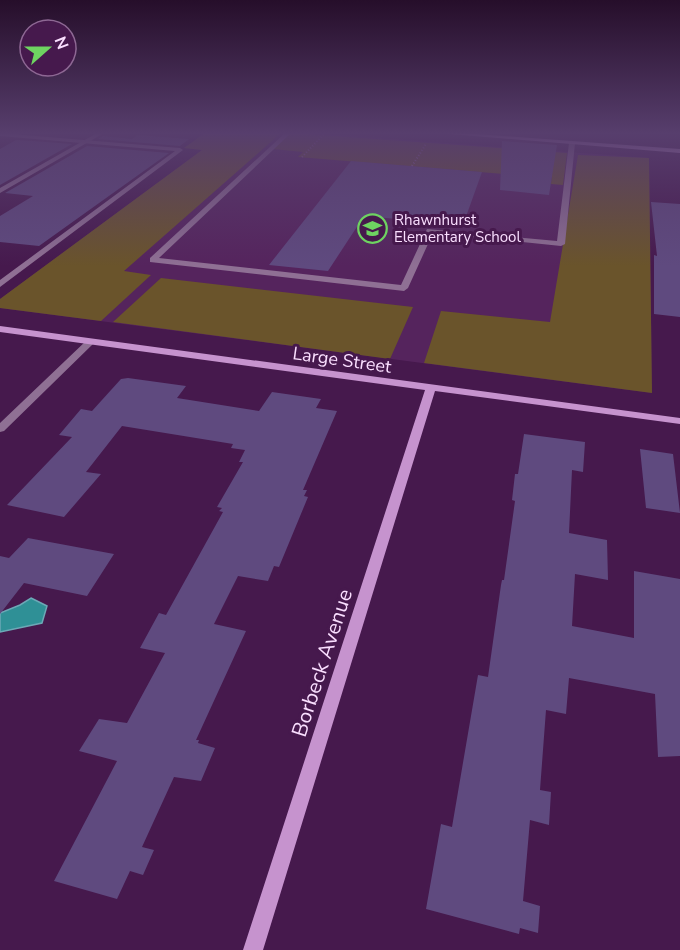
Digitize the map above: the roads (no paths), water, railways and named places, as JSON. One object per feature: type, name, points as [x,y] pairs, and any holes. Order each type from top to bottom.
[{"type":"street","points":[[0,191],[24,177]]},
{"type":"street","points":[[0,284],[143,177]]},
{"type":"street","points":[[241,177],[153,260],[404,288],[430,231],[561,244],[568,177]]},
{"type":"street","name":"Large Street","points":[[0,329],[680,421]]},
{"type":"street","points":[[0,429],[90,342]]},
{"type":"street","name":"Borbeck Avenue","points":[[253,950],[430,388]]},
{"type":"place","name":"Rhawnhurst Elementary School","points":[[373,229]]}]
